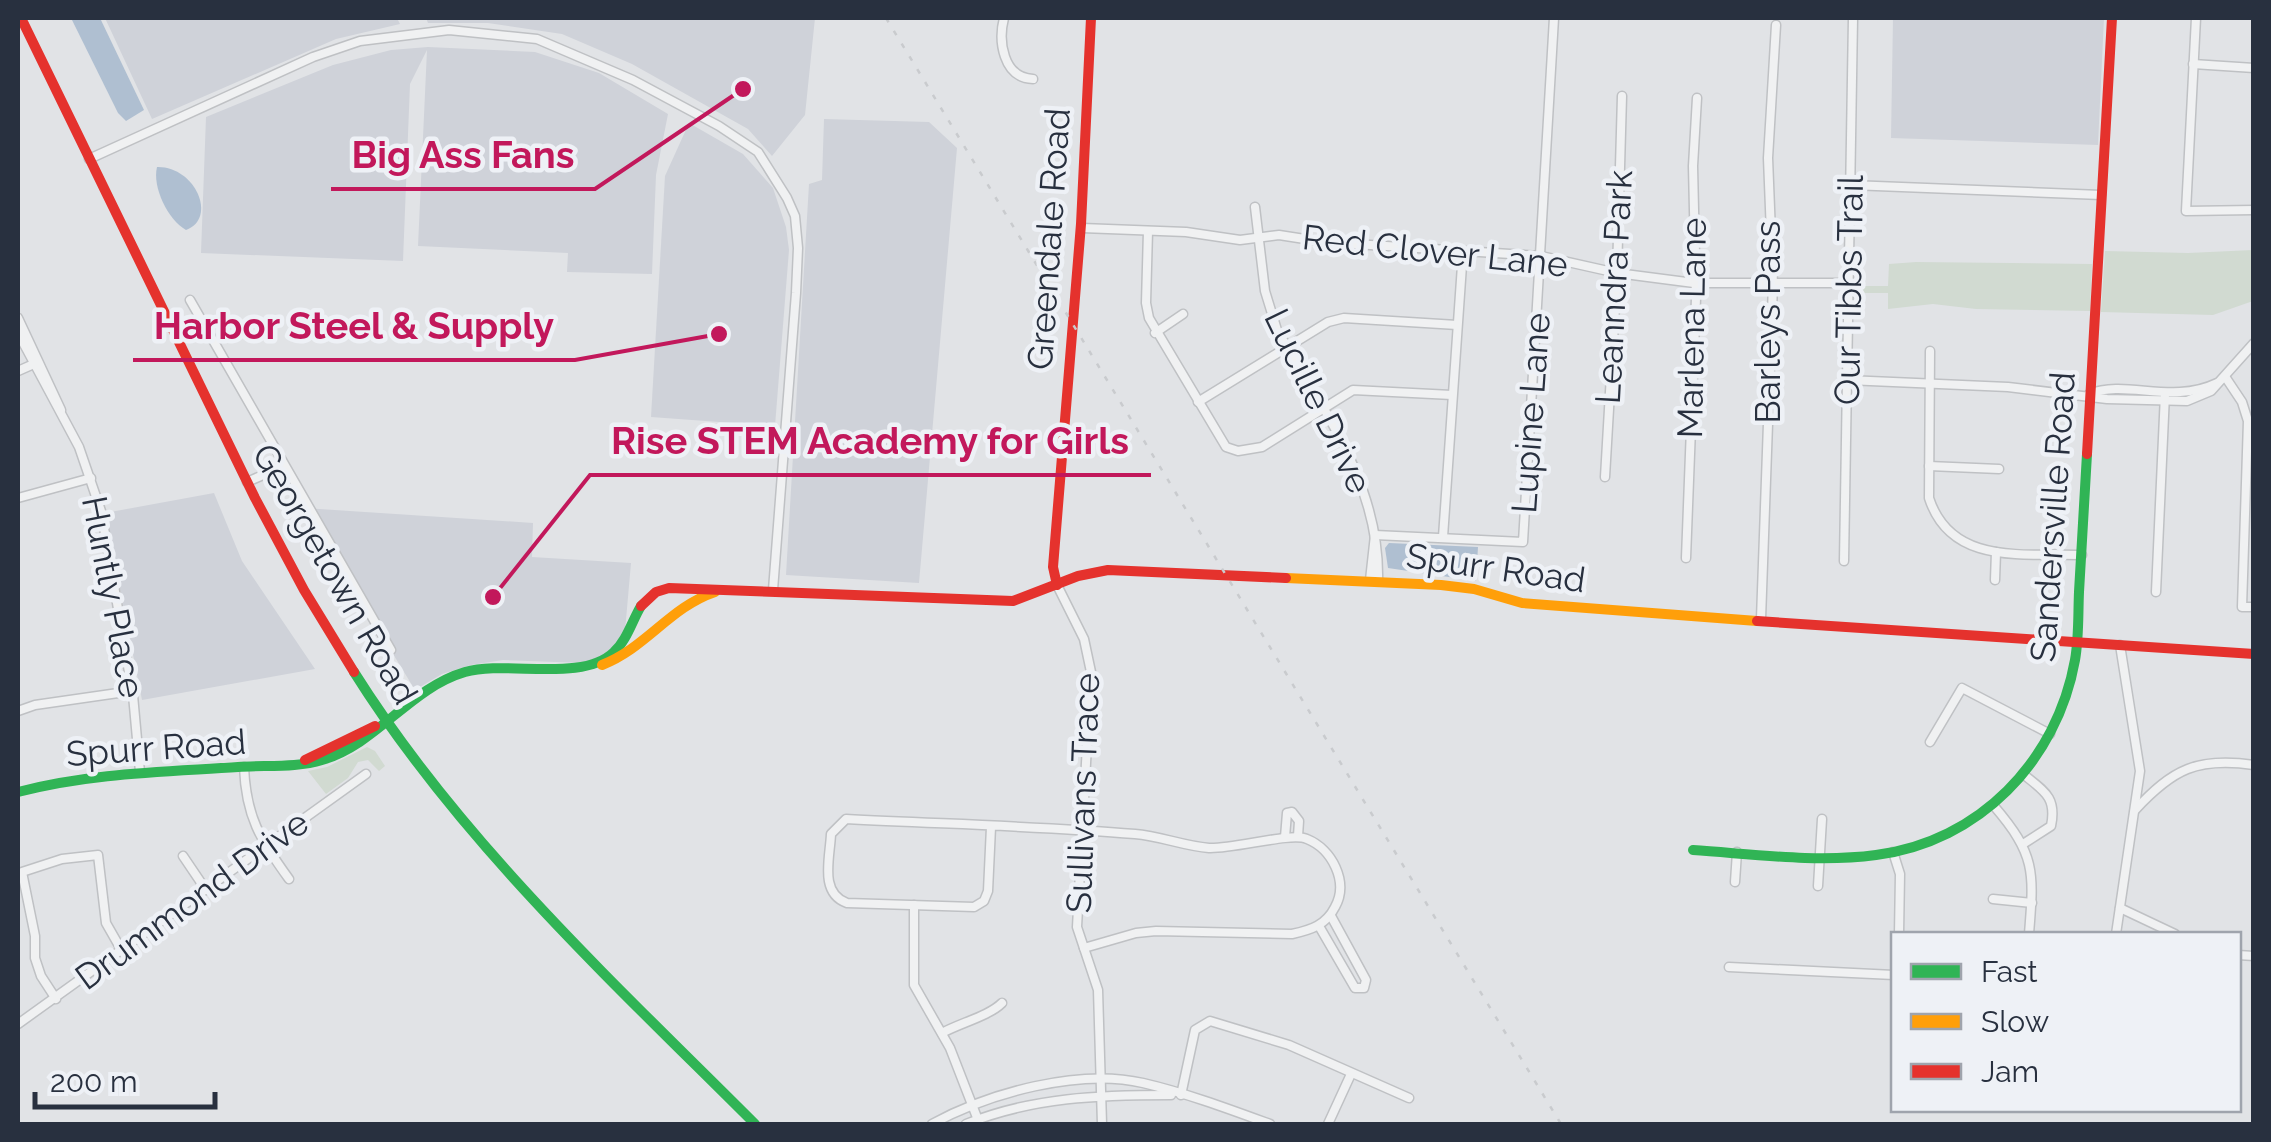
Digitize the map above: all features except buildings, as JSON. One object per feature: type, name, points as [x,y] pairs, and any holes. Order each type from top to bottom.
[{"type":"street","name":"Georgetown Road","points":[[21,18],[247,482],[312,603],[387,720],[499,861],[755,1124]]},
{"type":"street","points":[[411,18],[414,32]]},
{"type":"street","points":[[1004,18],[1001,36],[1008,63],[1019,76],[1033,79]]},
{"type":"street","name":"Greendale Road","points":[[1057,584],[1053,567],[1082,228],[1091,18]]},
{"type":"street","points":[[1541,256],[1554,18]]},
{"type":"street","name":"Our Tibbs Trail","points":[[1844,562],[1852,18]]},
{"type":"street","name":"Sandersville Road","points":[[1692,850],[1893,852],[1945,834],[1994,806],[2023,774],[2050,734],[2068,684],[2076,642],[2112,18]]},
{"type":"street","points":[[2196,18],[2186,211],[2254,210]]},
{"type":"street","name":"Barleys Pass","points":[[1761,619],[1773,284],[1768,158],[1776,25]]},
{"type":"street","points":[[89,159],[312,57],[360,40],[414,32],[477,30],[537,39],[633,80],[719,126],[758,152],[795,216],[798,248],[773,590]]},
{"type":"street","points":[[2193,64],[2254,68]]},
{"type":"street","name":"Leanndra Park","points":[[1604,478],[1617,273],[1622,96]]},
{"type":"street","name":"Marlena Lane","points":[[1686,558],[1697,98]]},
{"type":"street","points":[[1852,185],[2101,195]]},
{"type":"street","name":"Lucille Drive","points":[[1254,206],[1269,310],[1361,479],[1378,546],[1374,580]]},
{"type":"street","name":"Red Clover Lane","points":[[1082,228],[1186,232],[1240,240],[1278,235],[1541,256],[1617,273],[1694,282],[1848,283]]},
{"type":"street","points":[[1148,231],[1146,302],[1155,333],[1226,447],[1238,452],[1262,448],[1353,390],[1452,395]]},
{"type":"street","points":[[1443,538],[1463,251]]},
{"type":"street","name":"Lupine Lane","points":[[1374,534],[1523,542],[1541,256]]},
{"type":"street","points":[[190,300],[391,650]]},
{"type":"street","points":[[1155,333],[1183,314]]},
{"type":"street","name":"Huntly Place","points":[[18,318],[101,511],[132,691],[140,772]]},
{"type":"street","points":[[1198,402],[1328,322],[1344,318],[1456,326]]},
{"type":"street","name":"Huntly Place","points":[[18,334],[36,363]]},
{"type":"street","points":[[1847,380],[2089,394],[2107,399],[2199,398],[2226,378],[2254,343]]},
{"type":"street","points":[[1930,351],[1928,466],[1929,498],[1935,518],[1968,545],[1996,552],[2082,556]]},
{"type":"street","points":[[18,371],[36,363]]},
{"type":"street","points":[[2226,378],[2242,402],[2248,421],[2248,529],[2242,607],[2254,608]]},
{"type":"street","points":[[2156,592],[2165,398]]},
{"type":"street","points":[[247,482],[284,466]]},
{"type":"street","points":[[1928,466],[1999,469]]},
{"type":"street","points":[[18,498],[90,478]]},
{"type":"street","points":[[1995,580],[1996,552]]},
{"type":"street","name":"Spurr Road","points":[[569,666],[604,661],[612,655],[626,638],[636,608],[660,590],[773,590],[1013,601],[1092,572],[1108,570],[1374,580],[1462,587],[1522,603],[2254,654]]},
{"type":"street","name":"Sullivans Trace","points":[[1057,584],[1084,638],[1091,672],[1077,927],[1098,990],[1102,1124]]},
{"type":"street","name":"Spurr Road","points":[[18,792],[68,778],[300,763],[387,720],[440,682],[466,671],[595,667],[616,662],[688,602],[702,595],[736,589]]},
{"type":"street","points":[[2116,932],[2139,751],[2120,644]]},
{"type":"street","points":[[1930,742],[1962,688],[2050,734]]},
{"type":"street","points":[[18,711],[35,704],[132,691]]},
{"type":"street","points":[[2134,811],[2156,788],[2188,768],[2216,760],[2254,765]]},
{"type":"street","points":[[244,767],[249,812],[288,879]]},
{"type":"street","name":"Drummond Drive","points":[[18,1024],[366,774]]},
{"type":"street","points":[[2023,774],[2048,794],[2054,809],[2051,826],[2024,844]]},
{"type":"street","points":[[1994,806],[2024,844],[2031,862],[2029,932]]},
{"type":"street","points":[[1285,837],[1284,820],[1292,812],[1299,821],[1298,836]]},
{"type":"street","points":[[991,827],[988,892],[980,905],[847,902],[832,894],[828,886],[831,834],[846,819],[1082,832],[1150,836],[1212,848],[1236,848],[1298,836],[1319,845],[1340,876],[1339,900],[1331,916],[1319,926],[1292,934],[1156,930],[1084,948]]},
{"type":"street","points":[[1818,886],[1822,819]]},
{"type":"street","points":[[1735,882],[1737,852]]},
{"type":"street","points":[[1893,852],[1900,874],[1899,932]]},
{"type":"street","points":[[56,999],[41,976],[36,958],[22,872],[62,859],[98,855],[106,923],[122,950]]},
{"type":"street","points":[[183,856],[206,890]]},
{"type":"street","points":[[1993,898],[2032,903]]},
{"type":"street","points":[[914,905],[914,985],[926,1012],[942,1032],[978,1120]]},
{"type":"street","points":[[2120,908],[2172,932]]},
{"type":"street","points":[[1319,926],[1355,988],[1364,988],[1366,980],[1331,916]]},
{"type":"street","points":[[1729,968],[1891,975]]},
{"type":"street","points":[[942,1032],[1002,1004]]},
{"type":"street","points":[[1181,1095],[1195,1030],[1210,1021],[1289,1045],[1409,1098]]},
{"type":"street","points":[[1328,1124],[1351,1074]]},
{"type":"street","points":[[932,1124],[1022,1089],[1101,1081],[1140,1082],[1270,1124]]},
{"type":"street","points":[[966,1124],[1027,1104],[1102,1095],[1181,1095]]},
{"type":"shaded area","points":[[105,18],[397,18],[400,24],[336,39],[152,119]]},
{"type":"shaded area","points":[[426,18],[815,18],[805,115],[772,156],[748,129],[632,64],[562,34],[488,23],[428,23]]},
{"type":"shaded area","points":[[1893,18],[2104,18],[2098,145],[1891,138]]},
{"type":"shaded area","points":[[428,47],[535,52],[599,73],[668,114],[656,175],[652,274],[567,272],[568,253],[418,246],[427,50],[410,84],[403,261],[201,253],[206,117],[333,65],[391,50]]},
{"type":"shaded area","points":[[824,119],[929,122],[957,148],[919,583],[786,575],[809,184],[822,180]]},
{"type":"shaded area","points":[[689,123],[743,154],[773,188],[786,227],[789,250],[775,426],[651,417],[665,176]]},
{"type":"shaded area","points":[[2253,250],[2253,301],[2213,315],[2101,312],[2105,251]]},
{"type":"shaded area","points":[[1889,264],[2092,264],[2090,311],[1976,309],[1933,304],[1888,309],[1888,293],[1853,293],[1853,286],[1888,286]]},
{"type":"shaded area","points":[[214,493],[242,561],[315,669],[142,700],[105,513]]},
{"type":"shaded area","points":[[304,508],[533,523],[532,557],[631,563],[625,631],[608,653],[584,663],[503,660],[471,665],[442,674],[415,690]]},
{"type":"shaded area","points":[[367,747],[375,751],[385,766],[379,771],[368,760],[358,762],[348,778],[326,794],[308,771],[327,767]]},
{"type":"water","points":[[71,18],[100,18],[144,110],[126,121],[118,113]]},
{"type":"water","points":[[157,167],[182,175],[198,194],[200,215],[196,224],[186,230],[173,219],[163,202]]},
{"type":"water","points":[[1389,543],[1478,547],[1476,581],[1388,568],[1385,548]]},
{"type":"railway","points":[[886,18],[1561,1124]]},
{"type":"traffic: fast","points":[[1693,850],[1808,858],[1876,855],[1913,847],[1948,833],[2007,790],[2031,763],[2051,731],[2066,697],[2075,660],[2087,454]]},
{"type":"traffic: fast","points":[[18,792],[100,777],[312,763],[360,742],[427,690],[465,672],[564,669],[600,661],[619,647],[641,606]]},
{"type":"traffic: fast","points":[[354,672],[442,795],[491,853],[594,964],[755,1124]]},
{"type":"traffic: slow","points":[[1286,578],[1441,585],[1474,589],[1522,603],[1757,621]]},
{"type":"traffic: slow","points":[[602,665],[632,649],[685,607],[715,592]]},
{"type":"traffic: jam","points":[[21,18],[255,498],[354,672]]},
{"type":"traffic: jam","points":[[1057,585],[1053,567],[1081,224],[1091,18]]},
{"type":"traffic: jam","points":[[2087,454],[2112,18]]},
{"type":"traffic: jam","points":[[641,606],[656,592],[669,588],[1013,601],[1078,576],[1108,570],[1286,578]]},
{"type":"traffic: jam","points":[[1757,621],[2254,654]]},
{"type":"traffic: jam","points":[[305,760],[375,726]]},
{"type":"place","name":"Big Ass Fans","points":[[743,89]]},
{"type":"place","name":"Harbor Steel & Supply","points":[[719,334]]},
{"type":"place","name":"Rise STEM Academy for Girls","points":[[493,597]]}]
